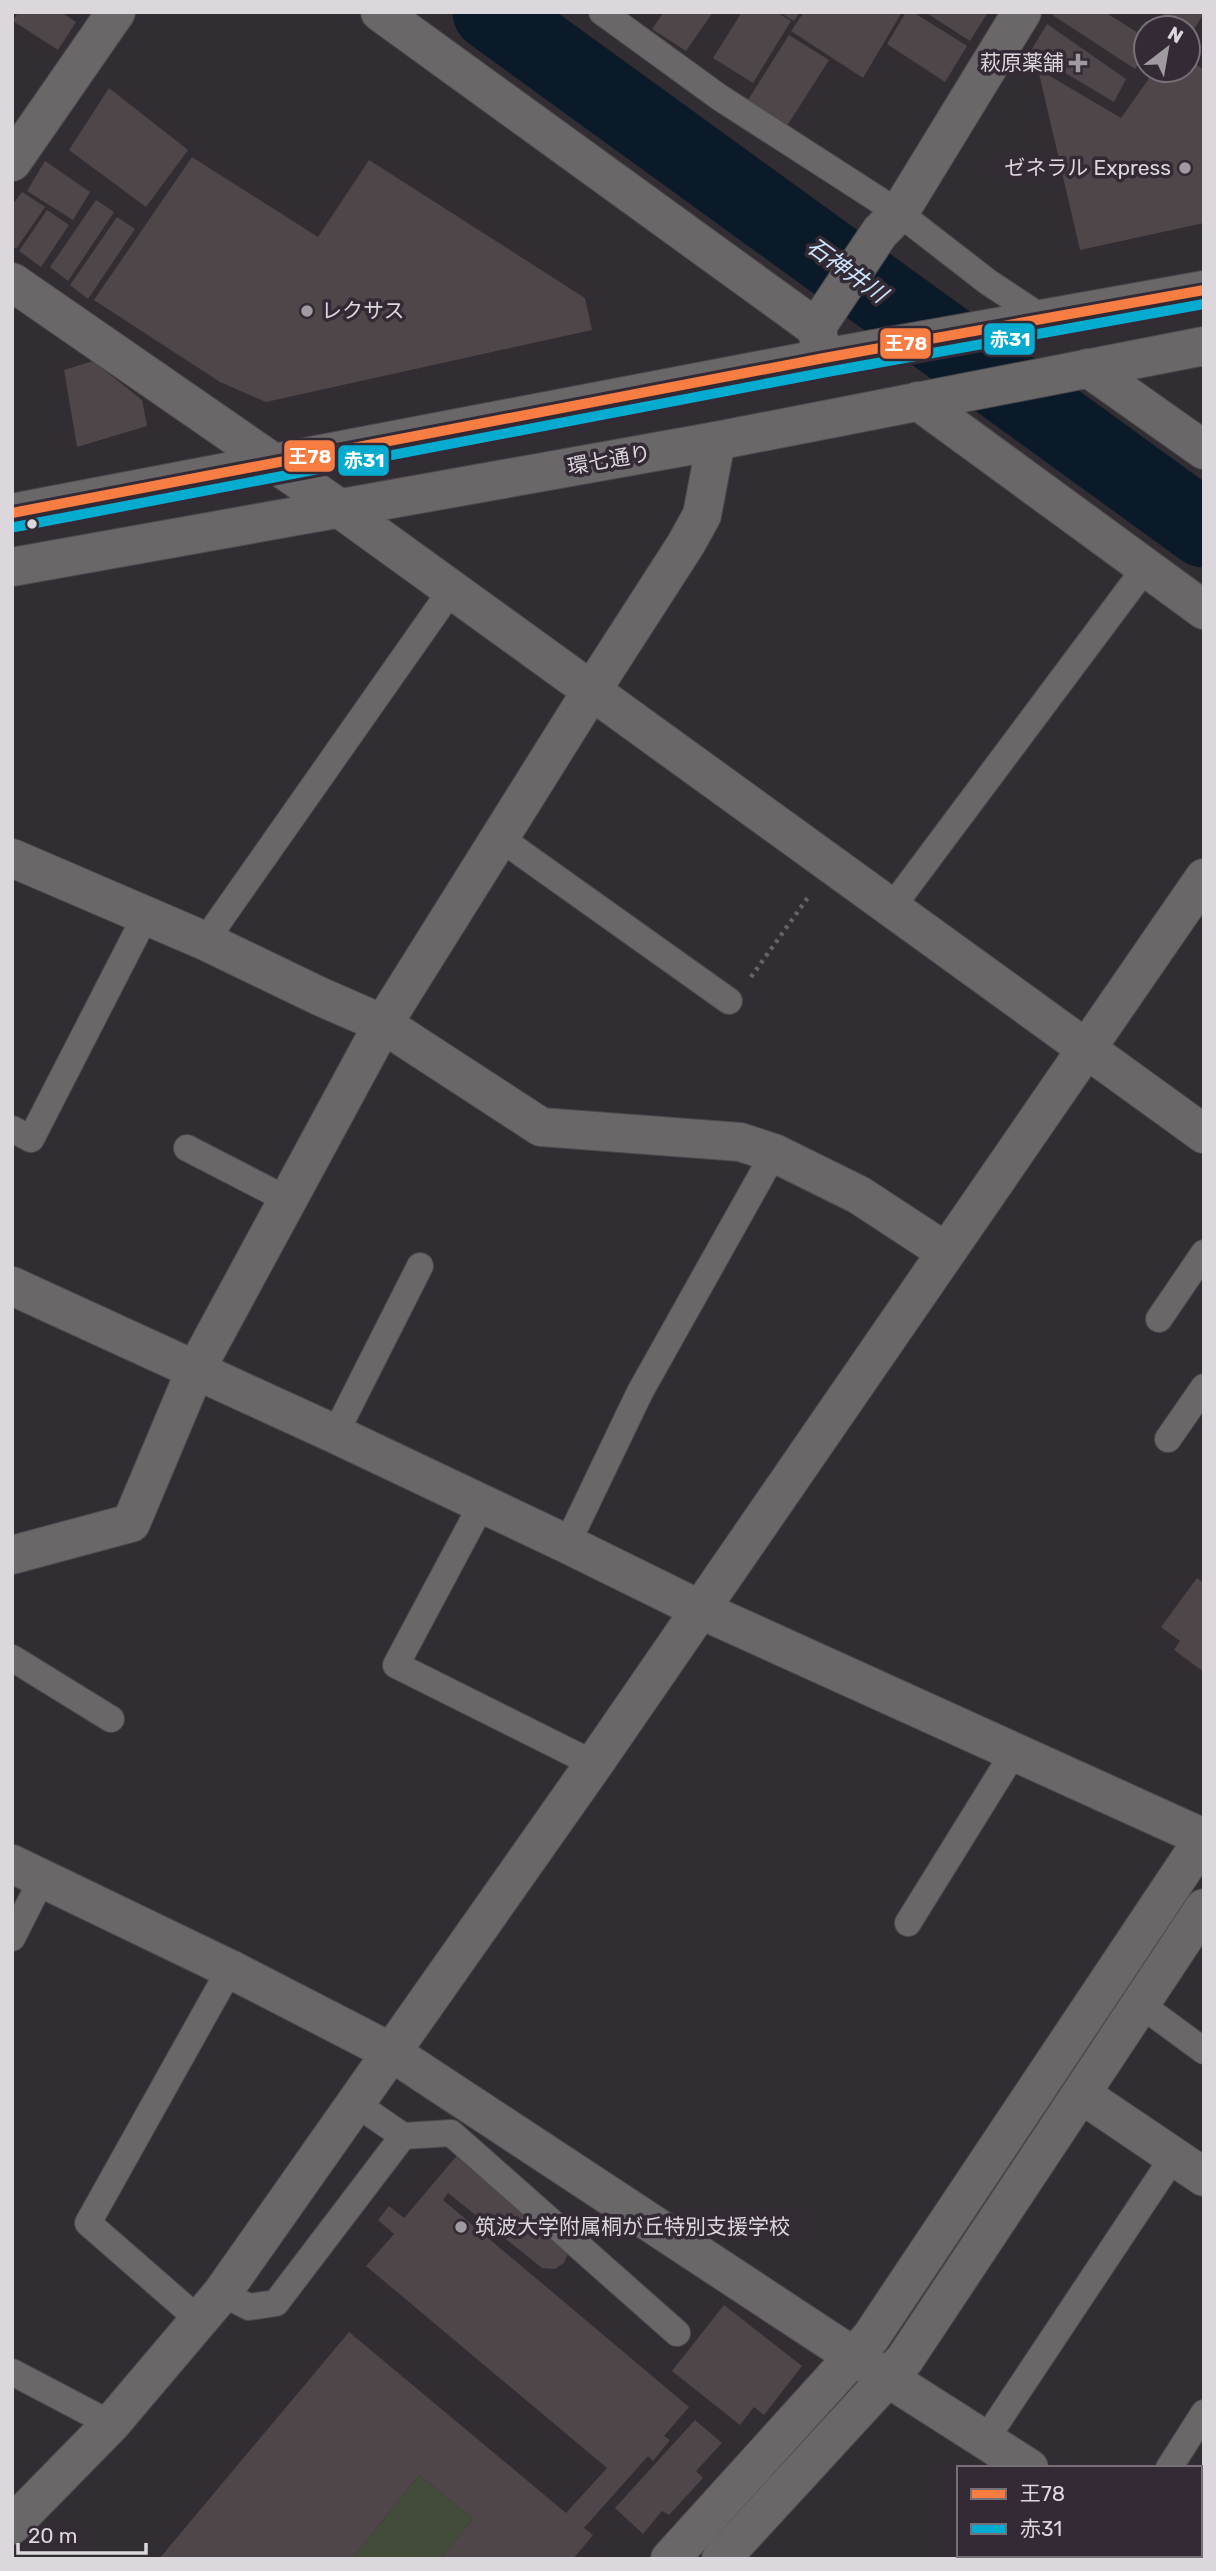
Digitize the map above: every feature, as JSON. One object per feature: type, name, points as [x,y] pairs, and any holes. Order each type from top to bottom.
[{"type":"main road","points":[[12,513],[273,464],[820,343],[1044,319],[1204,290]]},
{"type":"main road","name":"環七通り","points":[[12,567],[716,441],[1204,346]]},
{"type":"street","points":[[12,162],[116,12]]},
{"type":"street","points":[[380,12],[820,343],[880,232],[899,213],[1022,12]]},
{"type":"street","points":[[12,282],[339,508],[1204,1134]]},
{"type":"street","points":[[1088,368],[1204,450]]},
{"type":"street","points":[[918,401],[1204,610]]},
{"type":"street","points":[[12,1555],[131,1523],[195,1370],[383,1024],[592,690],[687,544],[702,514],[716,441]]},
{"type":"street","points":[[12,858],[205,941],[383,1024],[541,1127],[740,1142],[774,1153],[859,1195],[946,1252]]},
{"type":"street","points":[[12,2525],[111,2424],[210,2306],[594,1764],[1204,878]]},
{"type":"street","points":[[12,1286],[335,1434],[699,1609],[1204,1838],[872,2337],[670,2559]]},
{"type":"street","points":[[28,1870],[391,2052],[1026,2466]]},
{"type":"street","points":[[721,2559],[905,2359],[1204,1908]]},
{"type":"street","points":[[1081,2094],[1189,2166]]},
{"type":"lane","points":[[602,12],[635,22],[719,97],[899,213],[988,282],[1044,319]]},
{"type":"lane","points":[[892,908],[1146,567]]},
{"type":"lane","points":[[205,941],[452,589]]},
{"type":"lane","points":[[500,838],[729,1000]]},
{"type":"lane","points":[[12,1129],[31,1139],[146,915]]},
{"type":"lane","points":[[187,1148],[286,1199]]},
{"type":"lane","points":[[567,1544],[640,1392],[774,1153]]},
{"type":"lane","points":[[1159,1319],[1204,1253]]},
{"type":"lane","points":[[335,1434],[420,1266]]},
{"type":"lane","points":[[1168,1439],[1204,1387]]},
{"type":"lane","points":[[482,1504],[397,1665],[594,1764]]},
{"type":"lane","points":[[12,1658],[110,1719]]},
{"type":"lane","points":[[908,1923],[1014,1752]]},
{"type":"lane","points":[[12,1938],[28,1870]]},
{"type":"lane","points":[[230,1969],[88,2223],[210,2306],[249,2307],[276,2303],[403,2136]]},
{"type":"lane","points":[[1140,2004],[1204,2051]]},
{"type":"lane","points":[[355,2103],[403,2136],[451,2133],[677,2333]]},
{"type":"lane","points":[[986,2438],[1189,2166]]},
{"type":"lane","points":[[12,2372],[111,2424]]},
{"type":"lane","points":[[1170,2466],[1204,2413]]},
{"type":"path","points":[[729,1000],[733,1003],[832,864]]},
{"type":"green space","points":[[419,2475],[473,2519],[440,2559],[352,2559]]},
{"type":"building","points":[[18,12],[61,12],[76,22],[58,50],[13,21]]},
{"type":"building","points":[[664,12],[713,12],[686,51],[652,29]]},
{"type":"building","points":[[742,12],[776,12],[791,21],[753,83],[713,58]]},
{"type":"building","points":[[779,12],[800,12],[794,21]]},
{"type":"building","points":[[804,12],[902,12],[863,78],[791,31]]},
{"type":"building","points":[[906,12],[913,12],[967,46],[945,82],[887,44]]},
{"type":"building","points":[[925,12],[988,12],[970,41]]},
{"type":"building","points":[[1105,12],[1132,29],[1132,67],[1051,14]]},
{"type":"building","points":[[1204,12],[1202,16],[1202,14],[1163,14]]},
{"type":"building","points":[[1047,24],[1126,79],[1114,102],[1030,52]]},
{"type":"building","points":[[789,35],[829,60],[787,126],[748,100]]},
{"type":"building","points":[[1038,69],[1121,118],[1145,84],[1202,84],[1202,69],[1204,70],[1204,223],[1080,250]]},
{"type":"building","points":[[109,88],[188,150],[146,207],[69,150]]},
{"type":"building","points":[[192,157],[318,237],[369,160],[585,298],[592,330],[266,402],[220,382],[94,300]]},
{"type":"building","points":[[45,161],[90,192],[73,220],[27,191]]},
{"type":"building","points":[[22,192],[45,207],[16,249],[12,246],[12,205]]},
{"type":"building","points":[[96,200],[114,212],[68,281],[50,267]]},
{"type":"building","points":[[47,210],[69,225],[41,267],[19,251]]},
{"type":"building","points":[[117,217],[135,229],[88,299],[70,285]]},
{"type":"building","points":[[93,361],[142,400],[147,426],[77,447],[64,370]]},
{"type":"building","points":[[1197,1578],[1204,1583],[1204,1672],[1174,1650],[1180,1641],[1161,1627]]},
{"type":"building","points":[[460,2152],[568,2253],[564,2263],[555,2269],[542,2268],[448,2193],[443,2200],[689,2407],[664,2436],[670,2440],[653,2461],[648,2456],[584,2528],[593,2535],[573,2559],[440,2559],[473,2519],[419,2475],[352,2559],[159,2559],[349,2332],[566,2513],[607,2468],[366,2266],[394,2234],[378,2220],[389,2206],[404,2218]]},
{"type":"building","points":[[724,2305],[802,2366],[764,2415],[754,2407],[740,2425],[672,2371]]},
{"type":"building","points":[[695,2420],[722,2443],[696,2471],[703,2478],[669,2515],[662,2511],[643,2534],[615,2508]]},
{"type":"waterway","name":"石神井川","points":[[491,12],[1204,529]]},
{"type":"transit line","name":"王78","points":[[12,513],[824,358],[1204,290]]},
{"type":"transit line","name":"赤31","points":[[15,527],[827,372],[1204,304]]},
{"type":"place","name":"萩原薬舗","points":[[1078,63]]},
{"type":"place","name":"ゼネラル Express","points":[[1185,168]]},
{"type":"place","name":"レクサス","points":[[307,311]]},
{"type":"place","name":"筑波大学附属桐が丘特別支援学校","points":[[461,2227]]}]
